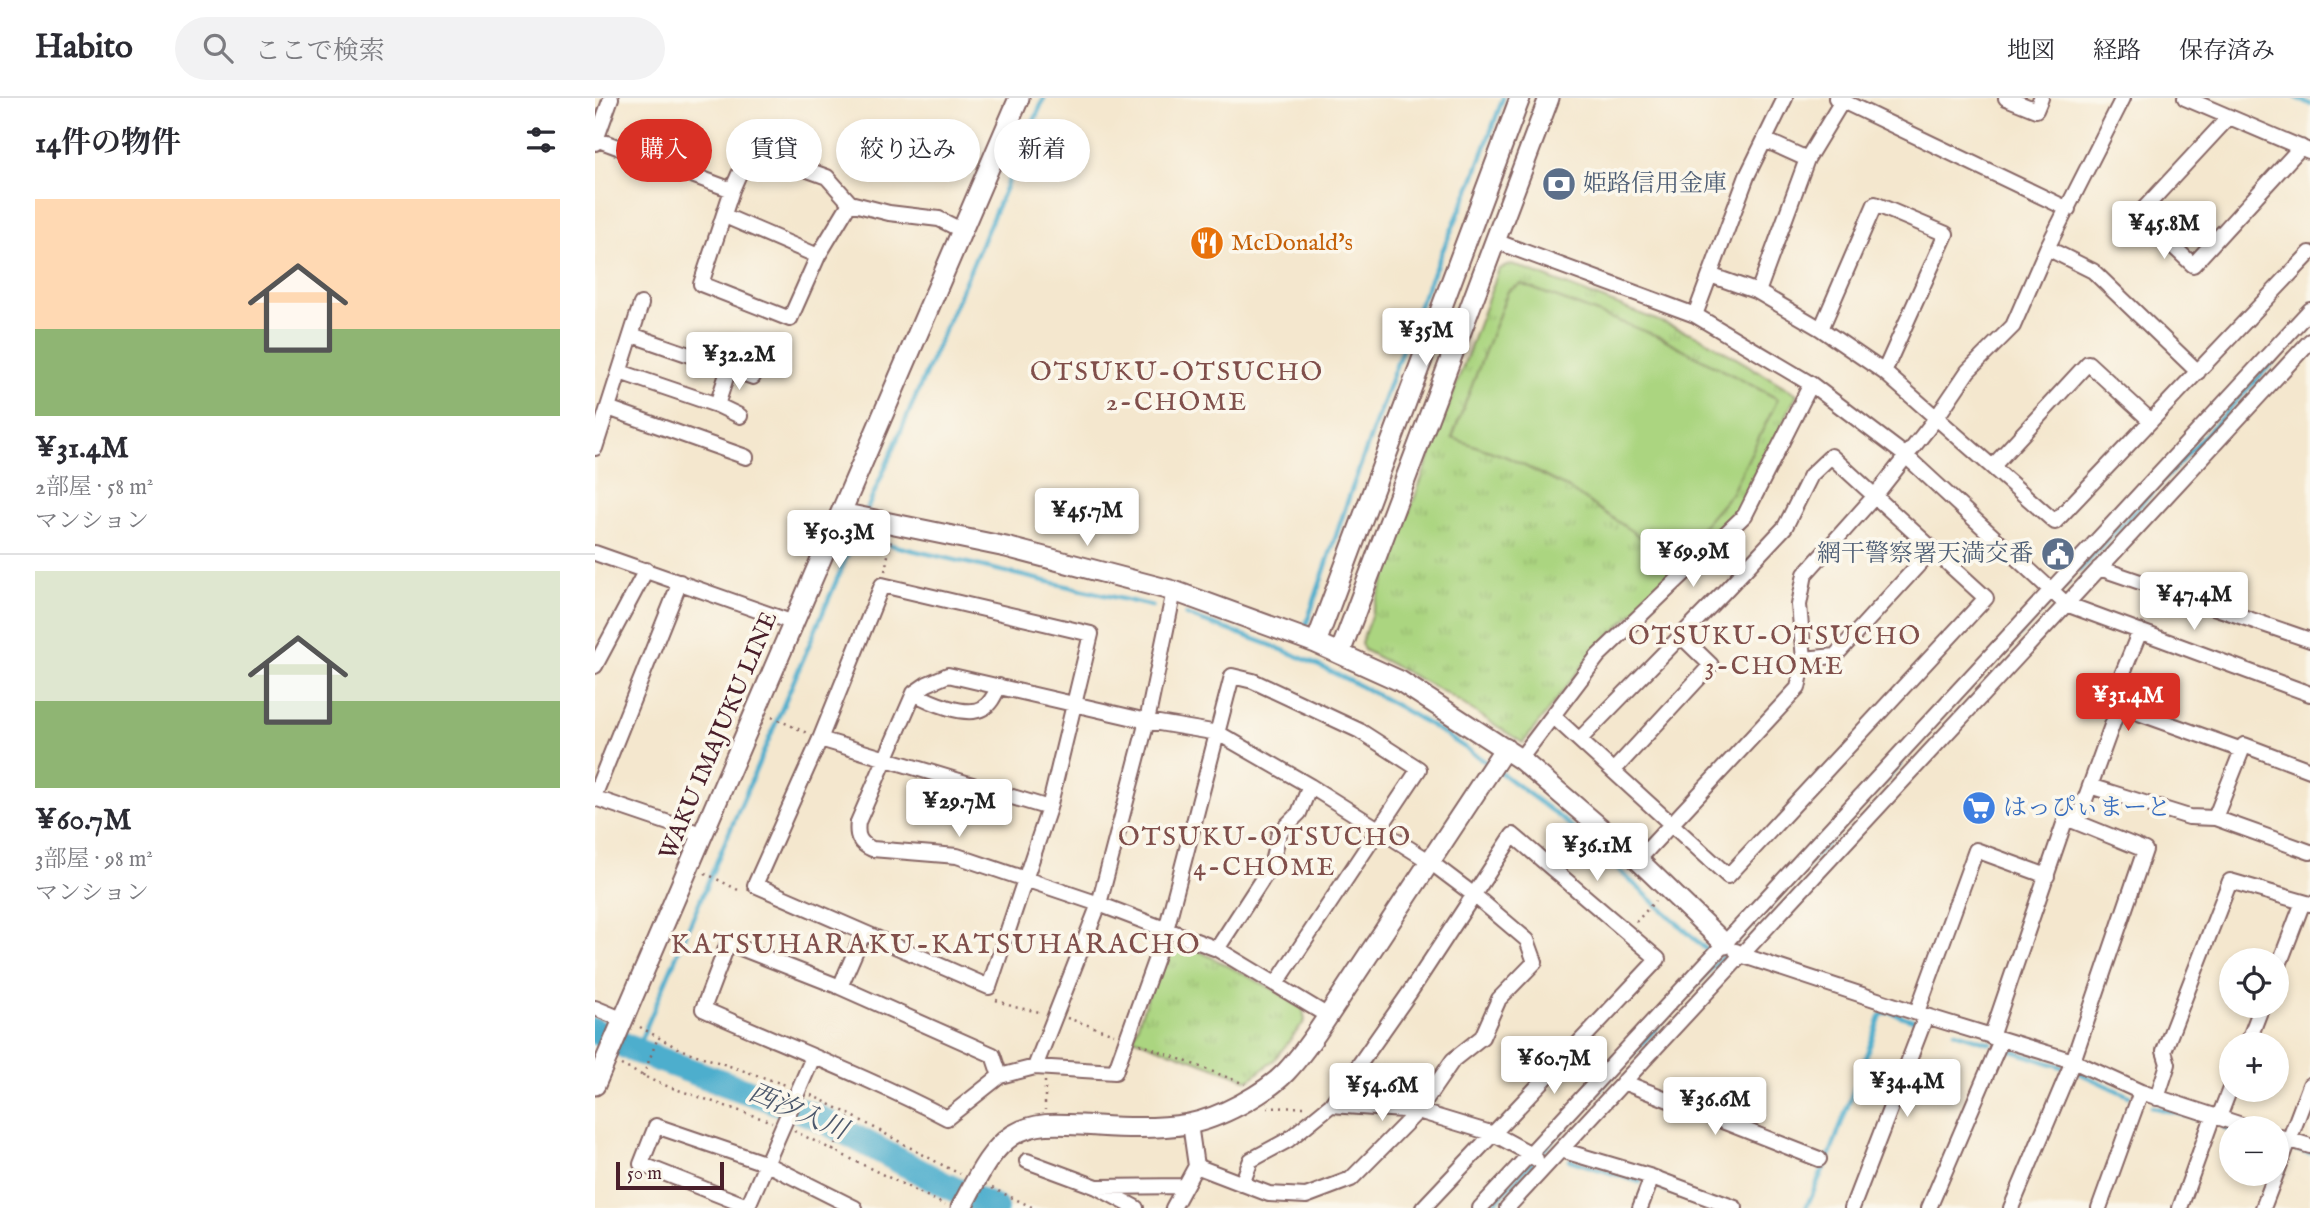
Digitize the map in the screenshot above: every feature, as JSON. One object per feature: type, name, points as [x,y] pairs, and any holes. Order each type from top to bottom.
[{"type":"street","name":"WAKU IMAJUKU LINE","points":[[595,1084],[1019,98]]},
{"type":"street","points":[[1316,643],[1520,98]]},
{"type":"street","points":[[1340,653],[1549,98]]},
{"type":"street","points":[[1695,315],[1747,176],[1785,98]]},
{"type":"street","points":[[2006,98],[2036,110],[2041,98]]},
{"type":"street","points":[[1638,860],[1798,688],[1804,659],[1798,605],[1805,574],[1874,497],[1937,417],[1968,371],[2013,326],[2047,248],[2123,98]]},
{"type":"street","points":[[2185,98],[2306,149],[2193,265],[2139,215],[2229,117]]},
{"type":"street","points":[[608,99],[596,141],[732,190]]},
{"type":"street","points":[[1758,292],[1807,159],[1841,99],[2068,209]]},
{"type":"street","points":[[1765,140],[1807,159]]},
{"type":"street","points":[[851,203],[818,256],[790,319],[701,284],[732,190],[751,149],[827,177],[851,203],[889,213],[939,219],[961,230]]},
{"type":"street","points":[[1821,329],[1875,204],[1946,234],[1884,372]]},
{"type":"street","points":[[725,216],[818,256]]},
{"type":"street","points":[[1495,241],[1695,315],[1811,384],[1906,456],[2066,604],[2310,694]]},
{"type":"street","points":[[2047,248],[2093,271],[2198,372]]},
{"type":"street","points":[[1710,275],[1758,292],[1821,329],[1884,372],[2055,522],[2310,253]]},
{"type":"street","points":[[596,440],[642,304]]},
{"type":"street","points":[[1507,1208],[1623,1083],[1733,950],[2052,591],[2310,310]]},
{"type":"street","points":[[632,335],[753,377]]},
{"type":"street","points":[[1481,1208],[2066,604],[2310,341]]},
{"type":"street","points":[[1993,466],[2088,363],[2151,421]]},
{"type":"street","points":[[717,405],[729,369]]},
{"type":"street","points":[[620,372],[717,405],[740,416]]},
{"type":"street","points":[[961,1208],[975,1181],[997,1149],[1014,1134],[1029,1128],[1059,1123],[1099,1126],[1190,1124],[1233,1107],[1272,1084],[1301,1055],[1429,861],[1513,753],[1553,716],[1598,656],[1745,515],[1811,384]]},
{"type":"street","points":[[608,408],[746,457]]},
{"type":"street","points":[[1553,716],[1728,876],[1986,598],[1831,456],[1811,475],[1785,527],[1580,739]]},
{"type":"street","points":[[841,513],[1006,547],[1174,591],[1340,653],[1400,681],[1513,753],[1638,860],[1733,950],[1996,1038],[2073,1060],[2141,1092],[2219,1117]]},
{"type":"street","points":[[1804,659],[1835,656],[1933,550]]},
{"type":"street","points":[[595,553],[794,624]]},
{"type":"street","points":[[2099,568],[2310,640]]},
{"type":"street","points":[[595,666],[646,570]]},
{"type":"street","points":[[680,582],[595,796],[704,835]]},
{"type":"street","points":[[881,585],[1091,634],[1075,703],[1049,808],[989,987],[755,886],[820,738],[881,585]]},
{"type":"street","points":[[1040,1067],[1099,904],[1147,722],[1174,591]]},
{"type":"street","points":[[2077,822],[2119,706],[2122,675],[2140,631]]},
{"type":"street","points":[[1614,770],[1711,665],[1681,636]]},
{"type":"street","points":[[1196,1166],[1269,1194],[1306,1196],[1351,1179],[1418,1111],[1453,1060],[1482,1037],[1499,999],[1535,962],[1527,940],[1429,861],[1310,786],[1218,733],[1147,722],[948,675],[927,684],[915,693],[857,822],[856,834],[863,845],[872,849],[957,856],[1099,904],[1217,949],[1328,1016]]},
{"type":"street","points":[[1000,1076],[993,1055],[840,987],[728,943],[702,1009],[887,1087],[947,1118],[1000,1076],[1040,1067],[1115,1072],[1166,930],[1232,676],[1253,681],[1360,731],[1419,769],[1276,984]]},
{"type":"street","points":[[915,693],[929,701],[974,713],[986,707],[999,686]]},
{"type":"street","points":[[2119,706],[2242,750]]},
{"type":"street","points":[[820,738],[1049,808]]},
{"type":"street","points":[[2215,818],[2244,745],[2310,770]]},
{"type":"street","points":[[1217,949],[1271,866],[1279,833],[1299,813],[1310,786]]},
{"type":"street","points":[[2090,786],[2189,817],[2215,818],[2310,852]]},
{"type":"street","points":[[1929,1208],[1996,1038],[2066,818],[2144,850],[2073,1060],[2011,1208]]},
{"type":"street","points":[[1242,1184],[1251,1160],[1288,1140],[1331,1105],[1410,992],[1513,835],[1658,959],[1423,1208]]},
{"type":"street","points":[[1852,1208],[1922,1014],[1976,850],[2047,876]]},
{"type":"street","points":[[2157,1098],[2168,1064],[2164,1051],[2230,881],[2307,903],[2287,948]]},
{"type":"street","points":[[840,987],[863,934]]},
{"type":"street","points":[[595,1008],[623,1023]]},
{"type":"street","points":[[813,1057],[781,1125],[767,1164],[747,1207],[641,1164],[656,1126],[767,1164],[855,1208]]},
{"type":"street","points":[[1623,1083],[1819,1159]]},
{"type":"street","points":[[2289,1126],[2310,1085]]},
{"type":"street","points":[[2099,1208],[2141,1092]]},
{"type":"street","points":[[2180,1208],[2223,1102]]},
{"type":"street","points":[[1331,1105],[1418,1111],[1495,1134],[1531,1154],[1545,1168]]},
{"type":"street","points":[[1173,1208],[1196,1166],[1190,1124]]},
{"type":"street","points":[[2289,1140],[2310,1146]]},
{"type":"street","points":[[1561,1150],[1652,1177],[1735,1208]]},
{"type":"street","points":[[1027,1161],[1097,1187],[1136,1208]]},
{"type":"street","points":[[1640,1208],[1652,1177]]},
{"type":"street","points":[[1097,1187],[1184,1186]]},
{"type":"street","points":[[2263,1208],[2271,1186]]},
{"type":"path","points":[[881,585],[892,537]]},
{"type":"path","points":[[774,718],[820,738]]},
{"type":"path","points":[[702,871],[720,879]]},
{"type":"path","points":[[1647,909],[1660,895]]},
{"type":"path","points":[[623,1023],[679,1049],[799,1089],[850,1114],[917,1153],[1034,1208]]},
{"type":"path","points":[[643,1076],[657,1039]]},
{"type":"path","points":[[1040,1067],[1046,1113]]},
{"type":"path","points":[[1262,1104],[1268,1109],[1331,1105]]},
{"type":"path","points":[[833,1151],[850,1114]]},
{"type":"green space","points":[[1512,264],[1700,337],[1797,394],[1745,502],[1720,533],[1693,555],[1593,652],[1523,743],[1446,693],[1364,650],[1361,643],[1499,269]]},
{"type":"green space","points":[[1521,284],[1660,337],[1778,399],[1731,494],[1703,526],[1667,555],[1568,488],[1507,457],[1452,438],[1508,291]]},
{"type":"green space","points":[[1176,939],[1273,989],[1303,1009],[1305,1021],[1273,1061],[1249,1080],[1133,1038],[1167,943]]},
{"type":"waterway","points":[[866,512],[1044,98]]},
{"type":"waterway","points":[[1304,631],[1411,324],[1473,180],[1503,98]]},
{"type":"waterway","points":[[2296,98],[2310,104]]},
{"type":"waterway","points":[[2080,570],[2310,322]]},
{"type":"waterway","points":[[636,1051],[861,523]]},
{"type":"waterway","points":[[856,537],[1152,606]]},
{"type":"waterway","points":[[2006,649],[2069,581]]},
{"type":"waterway","points":[[1186,615],[1283,650],[1347,680],[1397,706],[1490,765]]},
{"type":"waterway","points":[[1490,1208],[1900,764]]},
{"type":"waterway","points":[[1497,770],[1566,822],[1710,953]]},
{"type":"waterway","points":[[1806,1208],[1832,1149],[1881,1015],[1889,1012],[1919,1022]]},
{"type":"waterway","name":"西汐入川","points":[[595,1031],[636,1051],[815,1116],[943,1184],[995,1208]]},
{"type":"waterway","points":[[1955,1032],[1990,1043]]},
{"type":"waterway","points":[[2006,1049],[2062,1067]]},
{"type":"waterway","points":[[2079,1073],[2129,1096]]},
{"type":"waterway","points":[[2152,1107],[2200,1119]]},
{"type":"waterway","points":[[2296,1150],[2310,1153]]},
{"type":"waterway","points":[[1570,1160],[1640,1182]]},
{"type":"waterway","points":[[1660,1188],[1715,1208]]},
{"type":"place","name":"姫路信用金庫","points":[[1559,184]]},
{"type":"place","name":"McDonald's","points":[[1207,243]]},
{"type":"place","name":"網干警察署天満交番","points":[[2058,554]]},
{"type":"place","name":"はっぴぃまーと","points":[[1979,808]]},
{"type":"district","name":"OTSUKU-OTSUCHO 2-CHOME","points":[[1177,387]]},
{"type":"district","name":"OTSUKU-OTSUCHO 3-CHOME","points":[[1775,651]]},
{"type":"district","name":"OTSUKU-OTSUCHO 4-CHOME","points":[[1265,852]]},
{"type":"district","name":"KATSUHARAKU-KATSUHARACHO","points":[[936,945]]}]
